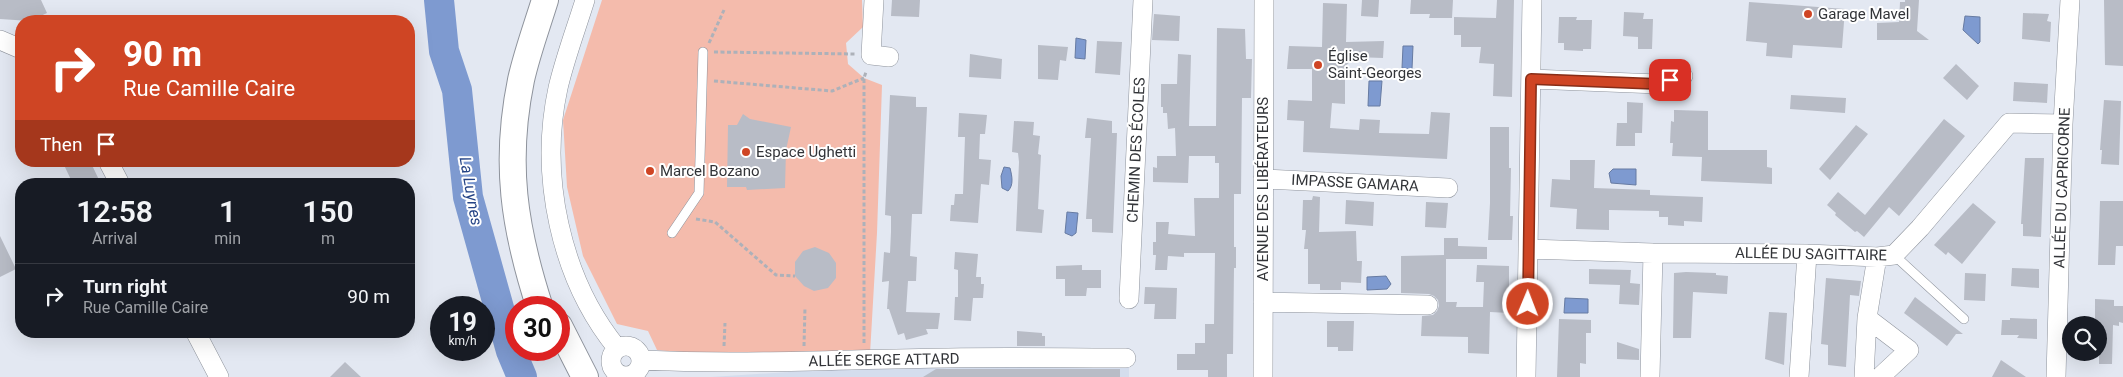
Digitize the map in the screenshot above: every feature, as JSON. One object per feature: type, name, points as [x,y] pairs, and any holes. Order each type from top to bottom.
[{"type":"main road","points":[[536,296],[527,270],[516,218],[512,158],[515,120],[522,79],[545,0]]},
{"type":"main road","points":[[547,296],[535,256],[525,204],[522,169],[524,128],[530,83],[555,0]]},
{"type":"main road","points":[[570,347],[586,377]]},
{"type":"main road","points":[[565,361],[573,377]]},
{"type":"street","points":[[585,0],[558,88],[552,157],[555,202],[564,247],[585,298],[604,331],[617,348]]},
{"type":"street","points":[[874,0],[880,56]]},
{"type":"street","name":"CHEMIN DES ÉCOLES","points":[[1129,299],[1143,0]]},
{"type":"street","name":"AVENUE DES LIBÉRATEURS","points":[[1263,377],[1264,0]]},
{"type":"street","points":[[1526,377],[1532,0]]},
{"type":"street","name":"ALLÉE DU CAPRICORNE","points":[[2056,377],[2063,124],[2070,0]]},
{"type":"street","points":[[0,40],[15,46]]},
{"type":"street","points":[[1531,79],[1658,84],[1683,76]]},
{"type":"street","name":"ALLÉE DU SAGITTAIRE","points":[[1528,249],[1653,253],[1886,256],[1920,228],[2009,123],[2063,124]]},
{"type":"street","name":"IMPASSE GAMARA","points":[[1263,179],[1448,188]]},
{"type":"street","points":[[1650,377],[1653,253]]},
{"type":"street","points":[[1799,377],[1806,254]]},
{"type":"street","points":[[1864,377],[1867,318],[1886,256]]},
{"type":"street","points":[[1263,302],[1428,305]]},
{"type":"street","points":[[1867,318],[1909,350],[1880,377]]},
{"type":"street","points":[[199,338],[219,377]]},
{"type":"street","points":[[628,346],[635,348],[640,354],[631,373],[617,373],[612,368],[612,353],[617,348],[628,346]]},
{"type":"street","name":"ALLÉE SERGE ATTARD","points":[[631,373],[723,361],[1126,358]]},
{"type":"lane","points":[[672,233],[700,193],[703,52]]},
{"type":"lane","points":[[1886,256],[1964,319]]},
{"type":"path","points":[[703,52],[714,36],[724,10]]},
{"type":"path","points":[[703,52],[880,56]]},
{"type":"path","points":[[701,80],[832,91],[864,78],[880,56]]},
{"type":"path","points":[[863,361],[864,78]]},
{"type":"path","points":[[683,217],[715,222],[776,275],[795,276]]},
{"type":"path","points":[[803,361],[805,307]]},
{"type":"path","points":[[723,361],[725,323]]},
{"type":"shaded area","points":[[602,0],[862,0],[863,27],[846,43],[848,64],[864,78],[882,85],[877,233],[870,354],[697,354],[657,350],[648,331],[617,324],[583,256],[567,187],[563,120]]},
{"type":"shaded area","points":[[930,363],[1129,364],[1129,377],[711,377]]},
{"type":"water","points":[[1965,16],[1980,17],[1980,42],[1978,44],[1963,30]]},
{"type":"water","points":[[1076,38],[1086,40],[1085,59],[1075,58]]},
{"type":"water","points":[[1403,46],[1413,46],[1412,69],[1402,68]]},
{"type":"water","points":[[1369,81],[1382,81],[1380,106],[1368,106]]},
{"type":"water","points":[[1004,167],[1010,168],[1011,174],[1012,183],[1008,191],[1002,188],[1001,176]]},
{"type":"water","points":[[1613,169],[1636,169],[1636,185],[1611,183],[1609,173]]},
{"type":"water","points":[[1067,212],[1078,213],[1076,233],[1072,236],[1065,233]]},
{"type":"water","points":[[1386,276],[1391,284],[1387,289],[1367,290],[1367,277]]},
{"type":"water","points":[[1565,298],[1588,299],[1588,313],[1564,313]]},
{"type":"building","points":[[0,0],[41,0],[47,13],[43,15],[15,15],[15,20],[0,19]]},
{"type":"building","points":[[892,0],[920,0],[919,17],[891,16]]},
{"type":"building","points":[[1362,0],[1379,0],[1378,17],[1361,16]]},
{"type":"building","points":[[1411,0],[1453,0],[1452,18],[1429,18],[1430,14],[1410,14]]},
{"type":"building","points":[[1497,0],[1514,0],[1512,97],[1493,96],[1494,64],[1479,63],[1481,47],[1461,47],[1461,35],[1454,35],[1454,17],[1496,18]]},
{"type":"building","points":[[1905,0],[1919,0],[1917,31],[1929,40],[1877,40],[1877,23],[1899,22],[1900,2],[1905,2]]},
{"type":"building","points":[[2104,0],[2123,0],[2123,66],[2105,65]]},
{"type":"building","points":[[1749,2],[1845,9],[1842,48],[1793,45],[1792,58],[1766,56],[1767,43],[1746,41]]},
{"type":"building","points":[[1323,3],[1347,4],[1346,42],[1384,41],[1383,58],[1356,57],[1345,66],[1345,104],[1332,103],[1330,128],[1359,130],[1360,119],[1380,120],[1379,133],[1429,134],[1431,112],[1450,113],[1447,159],[1303,152],[1304,121],[1287,120],[1288,100],[1312,101],[1312,69],[1287,69],[1289,46],[1322,47]]},
{"type":"building","points":[[1624,12],[1644,13],[1643,19],[1653,19],[1652,49],[1638,49],[1638,37],[1623,36]]},
{"type":"building","points":[[2023,13],[2049,14],[2047,21],[2051,22],[2050,42],[2022,39]]},
{"type":"building","points":[[1154,14],[1180,16],[1179,41],[1152,40]]},
{"type":"building","points":[[1559,17],[1577,17],[1576,20],[1592,20],[1591,49],[1583,49],[1583,51],[1564,50],[1564,43],[1558,43]]},
{"type":"building","points":[[1217,28],[1245,29],[1246,59],[1252,59],[1251,98],[1242,98],[1241,194],[1234,194],[1236,268],[1234,268],[1233,354],[1227,354],[1227,377],[1208,377],[1208,370],[1177,370],[1177,354],[1195,354],[1195,343],[1205,343],[1205,324],[1214,324],[1215,253],[1184,253],[1184,257],[1168,256],[1167,270],[1155,270],[1156,255],[1153,255],[1153,242],[1156,242],[1156,222],[1169,222],[1168,234],[1195,236],[1194,198],[1219,198],[1219,163],[1215,163],[1215,156],[1189,156],[1188,183],[1153,182],[1153,167],[1157,168],[1157,156],[1176,156],[1175,128],[1168,129],[1167,113],[1163,113],[1163,107],[1161,107],[1161,84],[1177,84],[1178,54],[1191,55],[1189,126],[1216,126]]},
{"type":"building","points":[[1097,41],[1122,42],[1120,75],[1095,73]]},
{"type":"building","points":[[1038,45],[1068,47],[1066,61],[1060,60],[1058,80],[1038,79]]},
{"type":"building","points":[[970,54],[1002,59],[1001,79],[969,77]]},
{"type":"building","points":[[1956,64],[1979,86],[1967,100],[1943,78]]},
{"type":"building","points":[[2014,82],[2048,84],[2047,103],[2013,101]]},
{"type":"building","points":[[890,95],[916,97],[916,107],[927,107],[922,214],[912,214],[910,256],[917,257],[916,281],[908,281],[906,312],[940,313],[938,329],[926,329],[928,334],[906,340],[904,333],[898,335],[889,309],[887,309],[889,281],[882,282],[884,252],[890,253],[891,232],[891,216],[885,215]]},
{"type":"building","points":[[1791,95],[1846,98],[1845,113],[1790,109]]},
{"type":"building","points":[[2104,100],[2121,101],[2119,165],[2101,164],[2102,150],[2100,150]]},
{"type":"building","points":[[1627,102],[1643,103],[1642,133],[1635,133],[1635,146],[1616,146],[1617,123],[1627,123]]},
{"type":"building","points":[[1674,110],[1708,111],[1708,150],[1767,150],[1767,167],[1772,168],[1772,184],[1701,181],[1702,157],[1672,156],[1673,143],[1670,143],[1671,121],[1674,122]]},
{"type":"building","points":[[959,113],[987,115],[985,134],[980,134],[979,159],[991,160],[989,185],[981,184],[978,223],[950,221],[951,205],[954,205],[955,194],[963,194],[965,137],[958,137]]},
{"type":"building","name":"Espace Ughetti","points":[[743,114],[750,119],[791,127],[786,150],[785,188],[747,190],[746,187],[727,187],[728,125],[737,125]]},
{"type":"building","points":[[1087,118],[1112,121],[1112,133],[1117,133],[1113,233],[1092,232],[1092,219],[1086,219],[1091,138],[1085,138]]},
{"type":"building","points":[[1944,119],[1965,136],[1899,216],[1889,207],[1864,237],[1835,215],[1836,213],[1827,205],[1838,192],[1865,215]]},
{"type":"building","points":[[1014,121],[1034,122],[1033,135],[1040,136],[1038,154],[1041,155],[1038,209],[1044,210],[1042,233],[1016,231],[1019,162],[1018,153],[1012,152]]},
{"type":"building","points":[[1856,125],[1868,134],[1830,180],[1819,169]]},
{"type":"building","points":[[1490,127],[1509,127],[1509,168],[1511,168],[1510,216],[1513,216],[1512,240],[1488,240]]},
{"type":"building","points":[[2025,158],[2044,158],[2041,237],[2023,236],[2023,224],[2021,224]]},
{"type":"building","points":[[1570,160],[1595,160],[1594,188],[1650,190],[1650,195],[1703,197],[1702,222],[1684,221],[1684,226],[1668,225],[1668,217],[1659,217],[1659,211],[1609,210],[1609,230],[1576,229],[1577,209],[1550,207],[1552,179],[1570,180]]},
{"type":"building","points":[[65,167],[93,167],[98,178],[70,178]]},
{"type":"building","points":[[1313,196],[1320,197],[1319,232],[1356,231],[1357,261],[1362,261],[1361,283],[1341,282],[1341,290],[1320,290],[1320,284],[1308,284],[1308,249],[1304,249],[1306,230],[1302,230],[1303,200],[1312,200]]},
{"type":"building","points":[[1346,200],[1374,202],[1373,226],[1345,224]]},
{"type":"building","points":[[2100,201],[2123,201],[2123,246],[2116,246],[2115,265],[2098,265]]},
{"type":"building","points":[[1426,202],[1448,203],[1446,228],[1425,227]]},
{"type":"building","points":[[1973,203],[1996,222],[1962,264],[1948,252],[1946,255],[1934,245]]},
{"type":"building","points":[[0,236],[15,270],[0,277]]},
{"type":"building","points":[[1444,238],[1458,238],[1458,246],[1487,247],[1487,259],[1446,259],[1446,302],[1457,302],[1456,307],[1483,307],[1484,282],[1476,282],[1477,265],[1509,266],[1509,313],[1490,312],[1489,354],[1468,353],[1468,337],[1421,336],[1422,316],[1433,315],[1437,311],[1439,306],[1438,300],[1429,294],[1401,293],[1401,256],[1444,255]]},
{"type":"building","points":[[815,247],[829,253],[836,263],[836,278],[828,288],[814,291],[804,286],[795,276],[795,262],[803,251]]},
{"type":"building","points":[[955,252],[978,254],[976,277],[981,277],[981,284],[984,284],[983,298],[973,298],[971,321],[954,320],[955,297],[958,297],[958,270],[954,269]]},
{"type":"building","points":[[1082,265],[1082,270],[1101,270],[1101,288],[1087,288],[1086,296],[1065,296],[1065,279],[1056,279],[1056,266]]},
{"type":"building","points":[[2012,268],[2039,269],[2039,288],[2011,286]]},
{"type":"building","points":[[1589,269],[1631,270],[1630,283],[1640,284],[1639,305],[1619,304],[1620,285],[1589,284]]},
{"type":"building","points":[[1674,273],[1716,273],[1716,275],[1728,276],[1727,294],[1693,292],[1691,338],[1673,338]]},
{"type":"building","points":[[1965,273],[1986,274],[1985,301],[1964,300]]},
{"type":"building","points":[[1826,278],[1861,281],[1859,296],[1850,295],[1846,367],[1828,365],[1828,345],[1821,344]]},
{"type":"building","points":[[1145,287],[1177,288],[1176,319],[1154,319],[1155,304],[1144,304]]},
{"type":"building","points":[[1915,297],[1963,334],[1956,334],[1947,346],[1904,313]]},
{"type":"building","points":[[2095,299],[2114,300],[2114,306],[2123,306],[2123,323],[2119,322],[2119,326],[2113,325],[2112,364],[2099,364],[2099,361],[2107,361],[2107,316],[2095,316]]},
{"type":"building","points":[[1769,312],[1787,313],[1784,365],[1765,359]]},
{"type":"building","points":[[2010,318],[2037,319],[2037,339],[2017,338],[2019,335],[2001,335],[2002,320],[2010,320]]},
{"type":"building","points":[[1559,319],[1591,320],[1591,333],[1586,333],[1586,364],[1580,363],[1580,377],[1557,377]]},
{"type":"building","points":[[1327,321],[1354,321],[1353,351],[1338,351],[1338,347],[1327,347]]},
{"type":"building","points":[[1017,331],[1042,333],[1042,336],[1045,336],[1045,346],[1017,346]]},
{"type":"building","points":[[1617,342],[1639,349],[1639,360],[1617,359]]},
{"type":"building","points":[[2001,360],[2026,377],[1992,377]]},
{"type":"building","points":[[345,362],[361,377],[330,377]]},
{"type":"building","points":[[936,369],[1120,369],[1120,377],[923,377]]},
{"type":"waterway","name":"La Luynes","points":[[439,0],[444,51],[457,90],[468,197],[511,351],[522,377]]},
{"type":"place","name":"Garage Mavel","points":[[1808,14]]},
{"type":"place","name":"Église Saint-Georges","points":[[1318,65]]},
{"type":"place","name":"Espace Ughetti","points":[[746,152]]},
{"type":"place","name":"Marcel Bozano","points":[[650,171]]},
{"type":"route","points":[[1528,304],[1531,79],[1658,84],[1670,80]]}]
